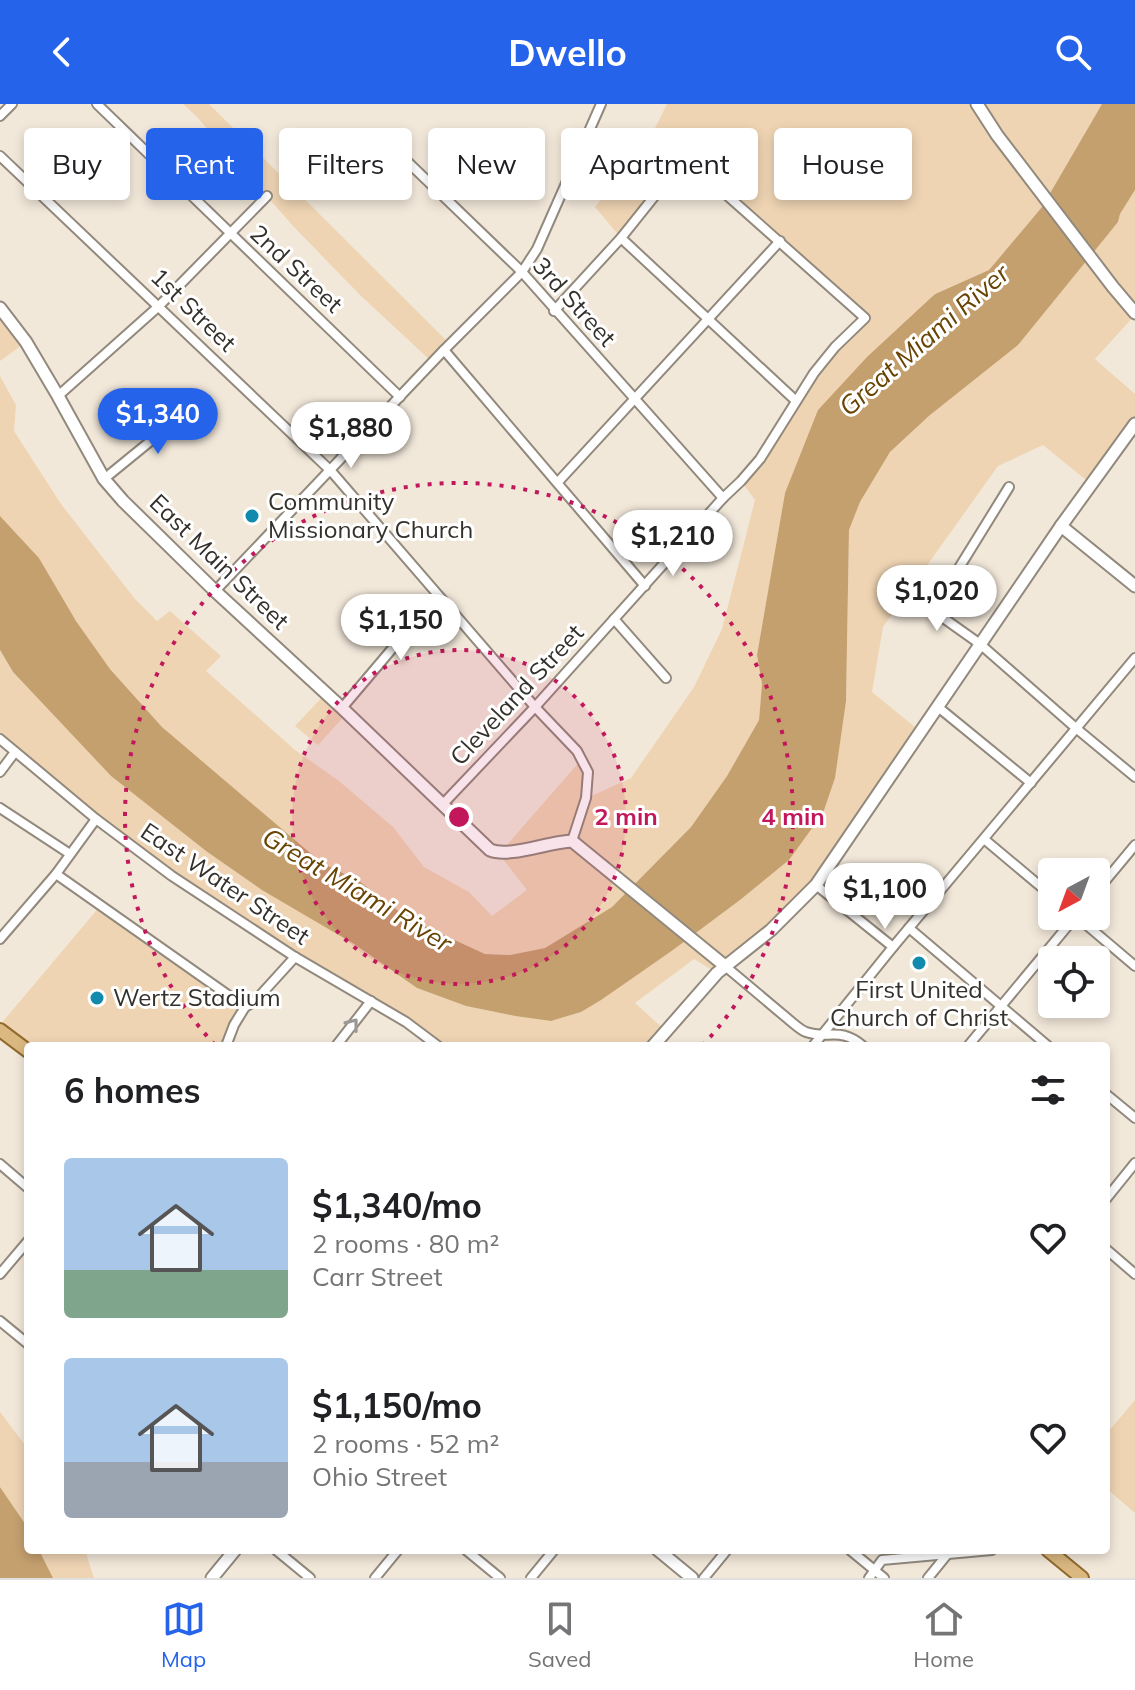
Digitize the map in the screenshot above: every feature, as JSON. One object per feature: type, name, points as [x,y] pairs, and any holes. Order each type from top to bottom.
[{"type":"main road","points":[[0,1030],[24,1048]]},
{"type":"main road","points":[[1051,1554],[1066,1573],[1082,1578]]},
{"type":"street","points":[[0,116],[12,104]]},
{"type":"street","name":"2nd Street","points":[[97,104],[400,397]]},
{"type":"street","points":[[215,591],[522,272],[537,249],[601,104]]},
{"type":"street","points":[[977,104],[997,135],[1135,313]]},
{"type":"street","name":"1st Street","points":[[0,156],[331,471],[535,707],[577,751],[588,772],[586,798],[572,841]]},
{"type":"street","points":[[554,311],[621,238],[685,158],[780,241],[558,482]]},
{"type":"street","name":"3rd Street","points":[[412,166],[522,272],[723,498]]},
{"type":"street","points":[[58,396],[159,306],[267,196]]},
{"type":"street","points":[[621,238],[795,400]]},
{"type":"street","name":"Cleveland Street","points":[[443,804],[741,481],[760,459],[814,373],[865,318],[780,241]]},
{"type":"street","name":"East Main Street","points":[[0,308],[26,342],[104,479],[123,501],[490,850],[499,854],[555,841],[572,841]]},
{"type":"street","points":[[444,350],[645,586]]},
{"type":"street","points":[[104,479],[191,408]]},
{"type":"street","points":[[657,1042],[717,973],[771,930],[816,885],[1061,526],[1135,424]]},
{"type":"street","points":[[933,610],[1009,487]]},
{"type":"street","points":[[1061,526],[1135,586]]},
{"type":"street","points":[[911,595],[980,644],[1135,777]]},
{"type":"street","points":[[342,708],[439,597]]},
{"type":"street","points":[[614,619],[666,678]]},
{"type":"street","points":[[816,1042],[1135,658]]},
{"type":"street","points":[[938,707],[1031,783]]},
{"type":"street","name":"East Water Street","points":[[0,739],[96,819],[172,876],[295,957],[406,1022],[433,1042]]},
{"type":"street","points":[[0,772],[15,752]]},
{"type":"street","points":[[0,808],[70,854]]},
{"type":"street","points":[[0,939],[56,874],[96,819]]},
{"type":"street","points":[[984,839],[1038,884]]},
{"type":"street","points":[[572,841],[794,1024],[807,1032],[843,1034],[858,1042]]},
{"type":"street","points":[[1110,875],[1135,845]]},
{"type":"street","points":[[56,874],[245,1007]]},
{"type":"street","points":[[816,885],[893,947]]},
{"type":"street","points":[[909,928],[1043,1042]]},
{"type":"street","points":[[971,1042],[1064,930]]},
{"type":"street","points":[[1093,930],[1135,966]]},
{"type":"street","points":[[228,1042],[245,1007],[255,1001],[295,957]]},
{"type":"street","points":[[339,1042],[371,1001]]},
{"type":"street","points":[[1110,1097],[1135,1118]]},
{"type":"street","points":[[1110,1194],[1135,1163]]},
{"type":"street","points":[[0,1164],[24,1185]]},
{"type":"street","points":[[0,1274],[24,1246]]},
{"type":"street","points":[[1110,1252],[1135,1274]]},
{"type":"street","points":[[0,1321],[24,1341]]},
{"type":"street","points":[[212,1578],[232,1554]]},
{"type":"street","points":[[281,1554],[310,1578]]},
{"type":"street","points":[[375,1578],[395,1554]]},
{"type":"street","points":[[471,1554],[500,1578]]},
{"type":"street","points":[[531,1578],[551,1554]]},
{"type":"street","points":[[663,1554],[692,1578]]},
{"type":"street","points":[[704,1578],[724,1554]]},
{"type":"street","points":[[854,1554],[872,1574],[884,1578]]},
{"type":"street","points":[[872,1574],[882,1560],[932,1554]]},
{"type":"street","points":[[928,1578],[947,1554]]},
{"type":"shaded area","points":[[183,104],[209,104],[233,128],[207,128]]},
{"type":"shaded area","points":[[667,104],[1102,104],[1042,207],[989,270],[934,294],[785,493],[757,655],[762,684],[759,720],[727,776],[691,827],[612,907],[545,948],[510,955],[485,954],[409,919],[359,881],[322,863],[162,727],[110,669],[76,621],[39,558],[0,516],[0,376],[16,405],[14,431],[61,504],[135,599],[157,621],[170,611],[221,656],[206,671],[295,750],[339,781],[393,827],[424,867],[469,892],[492,916],[527,890],[499,854],[581,760],[588,772],[587,798],[631,778],[694,687],[722,629],[755,500],[741,481],[814,373],[865,319],[732,200],[758,200],[758,128],[655,128]]},
{"type":"shaded area","points":[[263,158],[279,174],[279,200],[305,200],[450,344],[432,362],[360,295],[263,192]]},
{"type":"shaded area","points":[[1135,190],[1135,315],[1095,359],[1135,394],[1135,424],[1091,484],[1043,445],[998,466],[883,627],[872,692],[921,732],[816,885],[717,973],[694,959],[635,1003],[666,1031],[656,1042],[432,1042],[172,876],[15,752],[18,747],[0,732],[0,650],[13,672],[111,776],[206,851],[354,944],[417,988],[466,1006],[515,1016],[551,1021],[581,1012],[673,950],[789,860],[846,701],[849,530],[860,502],[890,452],[1118,222]]},
{"type":"shaded area","points":[[600,200],[652,200],[621,238],[595,207]]},
{"type":"shaded area","points":[[0,308],[26,342],[0,361]]},
{"type":"shaded area","points":[[326,693],[347,713],[318,745],[295,726]]},
{"type":"shaded area","points":[[101,905],[245,1007],[228,1042],[24,1043],[0,1025]]},
{"type":"shaded area","points":[[1135,1400],[1135,1513],[1110,1491],[1110,1430]]},
{"type":"shaded area","points":[[0,1412],[24,1444],[24,1522],[0,1487]]},
{"type":"shaded area","points":[[41,1554],[86,1554],[94,1578],[53,1578]]},
{"type":"water","name":"Great Miami River","points":[[1102,104],[1135,104],[1135,190],[1118,222],[1018,345],[930,415],[890,452],[860,502],[849,530],[846,701],[835,778],[823,813],[789,860],[673,950],[581,1012],[551,1021],[515,1016],[466,1006],[417,988],[354,944],[262,890],[206,851],[111,776],[13,672],[0,650],[0,516],[39,558],[76,621],[110,669],[162,727],[322,863],[359,881],[409,919],[485,954],[510,955],[545,948],[612,907],[691,827],[727,776],[759,720],[762,684],[757,655],[785,493],[818,410],[867,357],[935,294],[989,270],[1042,207]]},
{"type":"water","points":[[0,1487],[24,1522],[24,1554],[41,1554],[53,1578],[0,1578]]},
{"type":"place","name":"Community Missionary Church","points":[[252,516]]},
{"type":"place","name":"First United Church of Christ","points":[[919,963]]},
{"type":"place","name":"Wertz Stadium","points":[[97,998]]}]
